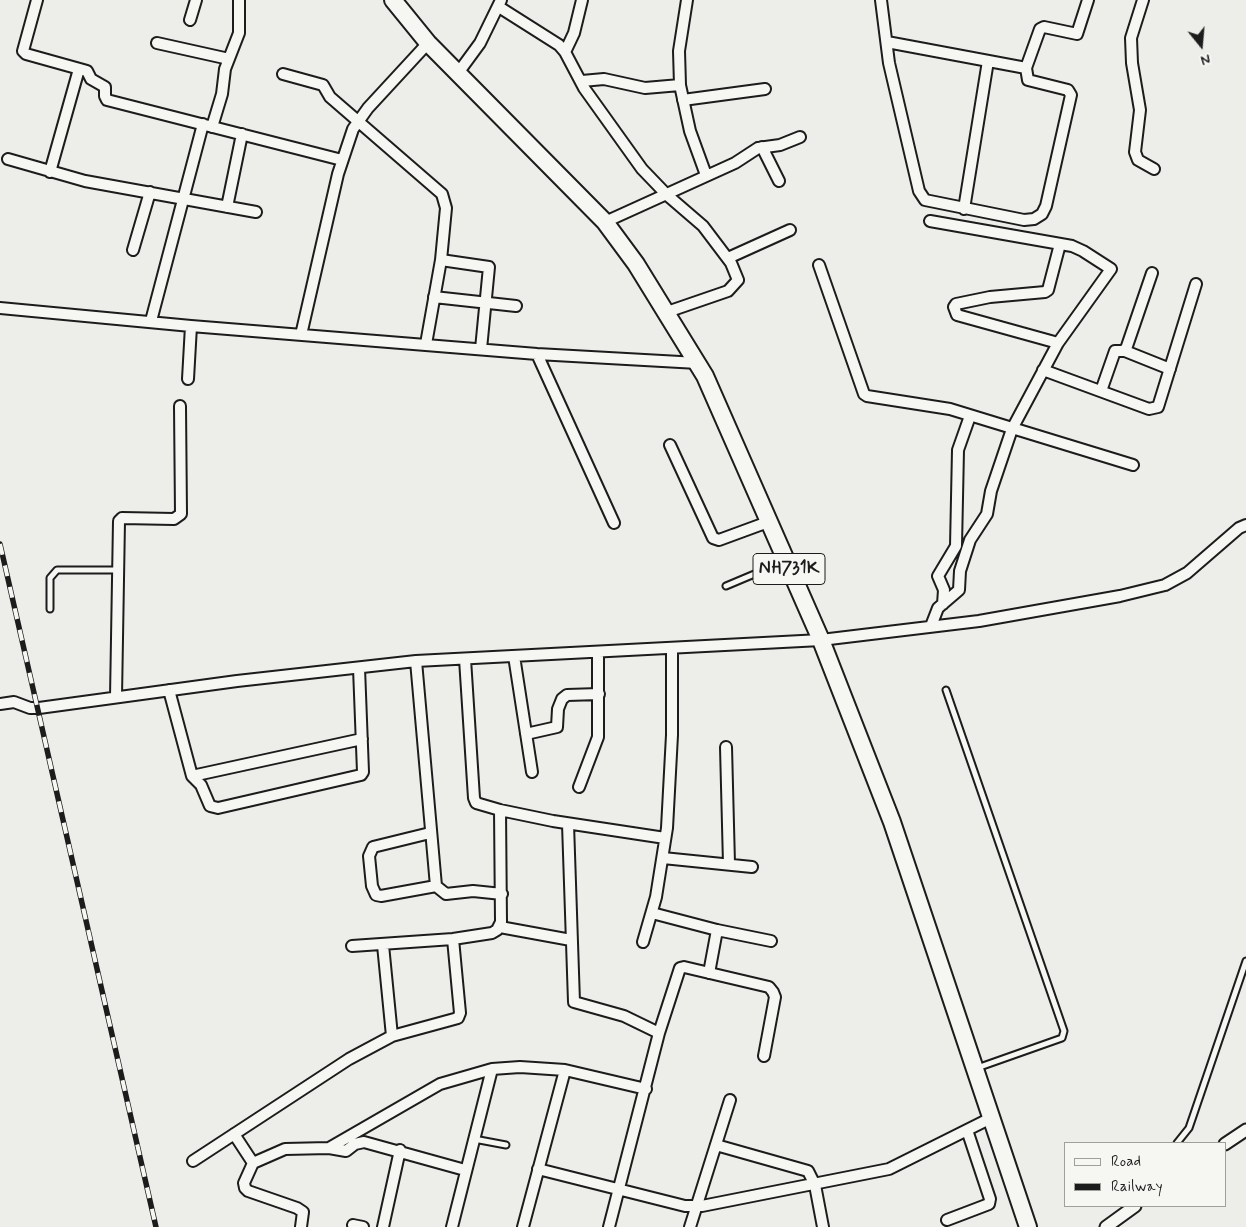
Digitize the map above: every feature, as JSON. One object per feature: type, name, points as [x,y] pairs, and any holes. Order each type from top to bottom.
[{"type":"highway","name":"NH731K","points":[[393,0],[428,43],[605,222],[636,264],[698,363],[821,640],[892,822],[1028,1227]]},
{"type":"street","points":[[37,0],[24,51],[26,54],[87,71],[91,79],[104,85],[104,96],[108,100],[342,160]]},
{"type":"street","points":[[190,20],[196,0]]},
{"type":"street","points":[[152,322],[184,198],[239,33],[240,0]]},
{"type":"street","points":[[565,52],[574,34],[582,0]]},
{"type":"street","points":[[686,0],[679,52],[680,85],[690,131],[706,175]]},
{"type":"street","points":[[881,0],[890,64],[919,191],[924,200],[1024,220],[1034,219],[1042,214],[1046,206],[1071,95],[1068,90],[1028,80],[1026,68],[1040,28],[1044,27],[1077,34],[1088,0]]},
{"type":"street","points":[[1143,0],[1131,38],[1132,63],[1140,110],[1135,152],[1138,160],[1154,169]]},
{"type":"street","points":[[458,74],[477,49],[500,3],[559,45],[631,154],[667,196],[703,226],[728,258],[736,273],[738,280],[736,285],[728,291],[667,312]]},
{"type":"street","points":[[887,42],[1026,68]]},
{"type":"street","points":[[157,43],[229,59]]},
{"type":"street","points":[[301,335],[342,160],[358,120],[428,43]]},
{"type":"street","points":[[964,209],[988,61]]},
{"type":"street","points":[[50,172],[79,69]]},
{"type":"street","points":[[284,74],[321,84],[330,97],[442,194],[446,208],[440,260],[426,344]]},
{"type":"street","points":[[582,81],[604,79],[645,88],[680,85]]},
{"type":"street","points":[[683,100],[765,89]]},
{"type":"street","points":[[227,206],[242,134]]},
{"type":"street","points":[[605,222],[667,196],[706,175],[736,164],[762,147],[780,145],[800,137]]},
{"type":"street","points":[[762,147],[779,181]]},
{"type":"street","points":[[8,158],[50,172],[256,212]]},
{"type":"street","points":[[133,250],[150,192]]},
{"type":"street","points":[[930,221],[1060,244],[1083,251],[1110,269],[1058,343],[1012,429],[991,491],[987,514],[970,540],[960,571],[959,590],[936,612],[931,626]]},
{"type":"street","points":[[728,258],[790,230]]},
{"type":"street","points":[[1058,343],[957,315],[954,307],[956,304],[990,297],[1045,292],[1048,290],[1060,244]]},
{"type":"street","points":[[440,260],[489,268],[481,349]]},
{"type":"street","points":[[819,265],[864,394],[867,396],[935,406],[1133,465]]},
{"type":"street","points":[[1125,350],[1152,273]]},
{"type":"street","points":[[1043,370],[1149,410],[1154,409],[1160,403],[1196,284]]},
{"type":"street","points":[[434,297],[516,306]]},
{"type":"street","points":[[0,308],[191,326],[537,354],[698,363]]},
{"type":"street","points":[[188,379],[191,326]]},
{"type":"street","points":[[1101,391],[1114,350],[1125,350],[1170,369]]},
{"type":"street","points":[[537,354],[614,523]]},
{"type":"street","points":[[116,697],[118,521],[122,518],[174,519],[181,514],[180,406]]},
{"type":"street","points":[[943,604],[944,590],[938,576],[955,552],[958,450],[970,416]]},
{"type":"street","points":[[670,445],[713,538],[718,540],[768,522]]},
{"type":"street","points":[[0,704],[14,702],[30,708],[39,708],[169,690],[416,661],[821,640],[979,621],[1120,596],[1165,585],[1187,573],[1239,528],[1246,525]]},
{"type":"street","points":[[644,942],[652,913],[665,838],[672,735],[672,648]]},
{"type":"street","points":[[579,786],[597,743],[598,653]]},
{"type":"street","points":[[514,656],[532,772]]},
{"type":"street","points":[[464,659],[474,798],[480,805],[568,824],[665,838]]},
{"type":"street","points":[[416,661],[436,886],[446,894],[473,891],[502,894]]},
{"type":"street","points":[[169,690],[192,776],[201,785],[210,806],[218,808],[357,778],[363,772],[358,668]]},
{"type":"street","points":[[526,734],[557,727],[558,709],[562,700],[567,695],[598,694]]},
{"type":"street","points":[[192,776],[362,739]]},
{"type":"street","points":[[726,747],[729,864]]},
{"type":"street","points":[[352,946],[383,946],[453,939],[492,933],[500,926],[502,894],[500,810]]},
{"type":"street","points":[[568,824],[574,1002],[624,1016],[659,1033]]},
{"type":"street","points":[[430,833],[373,847],[369,856],[372,886],[376,894],[380,896],[436,886]]},
{"type":"street","points":[[663,858],[752,867]]},
{"type":"street","points":[[652,913],[717,930],[771,941]]},
{"type":"street","points":[[500,926],[571,940]]},
{"type":"street","points":[[709,973],[717,930]]},
{"type":"street","points":[[193,1161],[337,1066],[392,1036],[458,1018],[460,1013],[453,939]]},
{"type":"street","points":[[383,946],[392,1036]]},
{"type":"street","points":[[609,1227],[659,1033],[680,968],[769,987],[774,997],[764,1056]]},
{"type":"street","points":[[329,1148],[426,1090],[453,1079],[492,1069],[520,1067],[565,1070],[646,1089]]},
{"type":"street","points":[[452,1227],[492,1069]]},
{"type":"street","points":[[523,1227],[565,1070]]},
{"type":"street","points":[[690,1227],[695,1206],[730,1100]]},
{"type":"street","points":[[538,1169],[619,1190],[695,1206],[814,1185],[889,1169],[991,1118]]},
{"type":"street","points":[[948,1220],[989,1204],[990,1199],[967,1130]]},
{"type":"street","points":[[1226,1143],[1246,1130]]},
{"type":"street","points":[[234,1134],[253,1163]]},
{"type":"street","points":[[301,1227],[303,1212],[297,1208],[248,1191],[245,1188],[244,1183],[253,1163],[285,1149],[329,1148],[346,1151],[360,1142],[364,1142],[400,1150],[466,1170]]},
{"type":"street","points":[[716,1145],[804,1169],[810,1174],[814,1185],[823,1227]]},
{"type":"street","points":[[383,1227],[400,1150]]},
{"type":"street","points":[[1106,1227],[1134,1207]]},
{"type":"lane","points":[[726,586],[786,561]]},
{"type":"lane","points":[[50,609],[50,578],[57,570],[117,570]]},
{"type":"lane","points":[[946,690],[1064,1031],[1062,1038],[976,1068]]},
{"type":"lane","points":[[1178,1142],[1189,1128],[1246,961]]},
{"type":"lane","points":[[474,1139],[506,1145]]},
{"type":"railway","points":[[0,544],[156,1227]]}]
